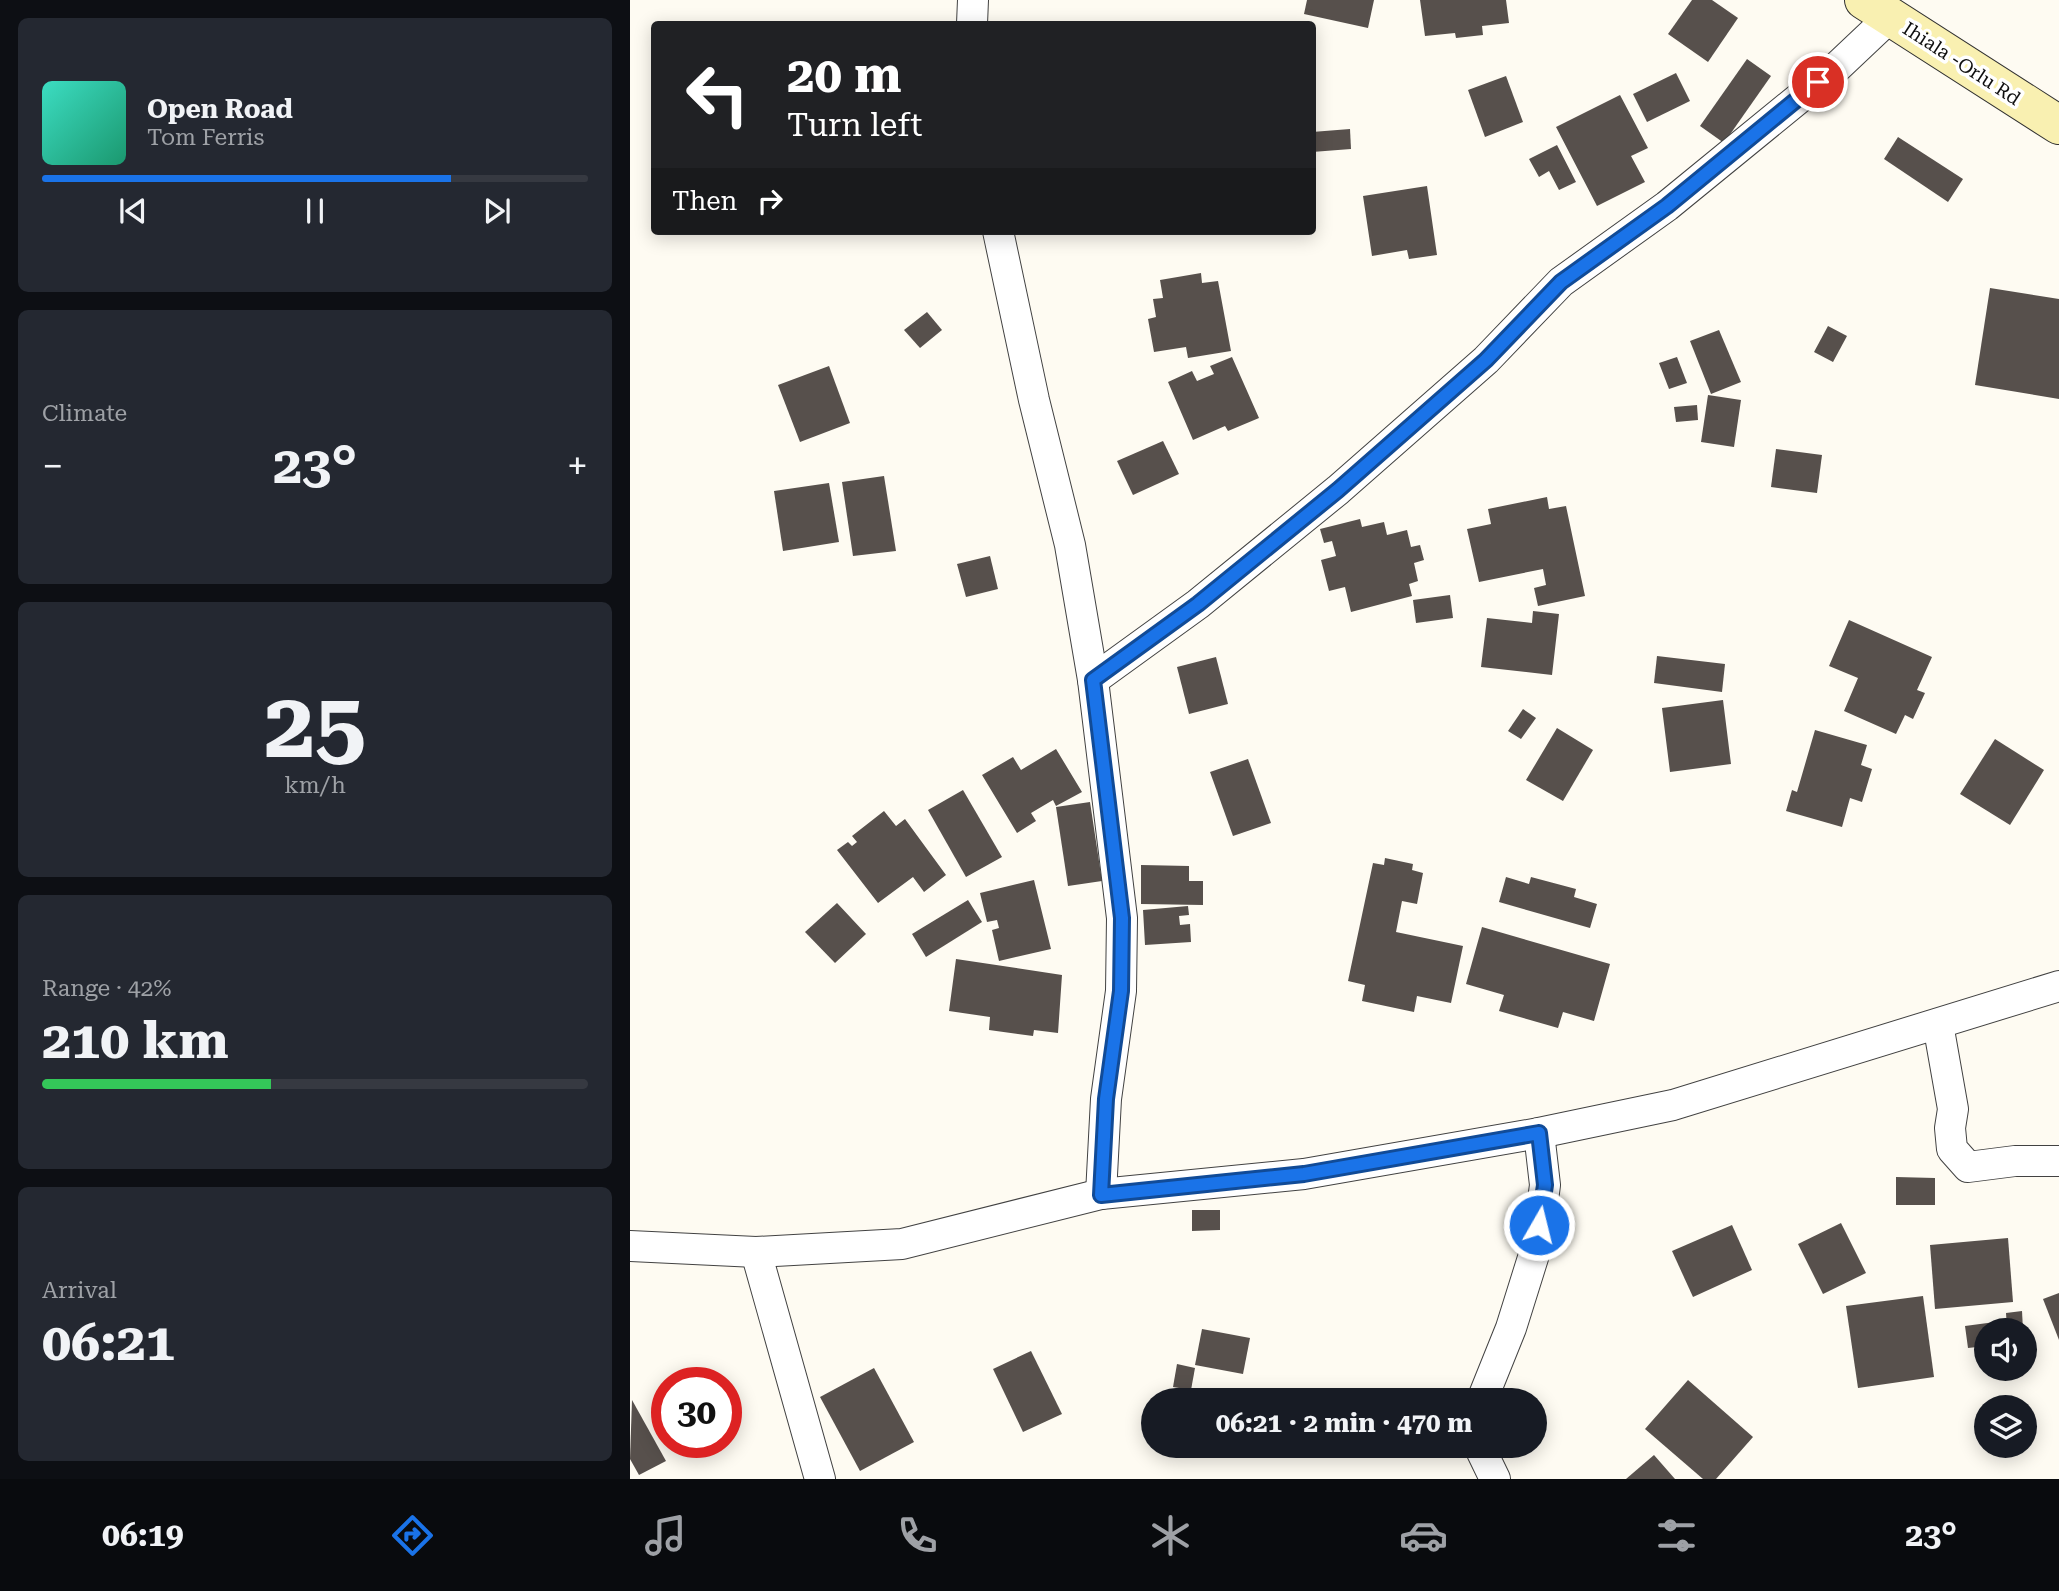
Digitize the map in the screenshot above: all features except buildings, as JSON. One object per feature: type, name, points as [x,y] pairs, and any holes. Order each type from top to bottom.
[{"type":"main road","name":"Ihiala -Orlu Rd","points":[[1877,8],[2059,125]]},
{"type":"street","points":[[972,21],[973,0]]},
{"type":"street","points":[[1093,680],[1198,604],[1338,490],[1486,360],[1561,282],[1667,206],[1764,124],[1836,68],[1877,8]]},
{"type":"street","points":[[1000,235],[1034,400],[1070,545],[1093,680],[1122,918],[1121,991],[1106,1099],[1101,1195]]},
{"type":"street","points":[[630,1246],[756,1252],[902,1244],[1101,1195],[1304,1174],[1539,1133],[1673,1105],[2059,986]]},
{"type":"street","points":[[1938,1024],[1953,1109],[1950,1128],[1952,1149],[1968,1167],[2015,1161],[2059,1161]]},
{"type":"street","points":[[1487,1388],[1511,1328],[1536,1245],[1545,1185],[1539,1133]]},
{"type":"street","points":[[756,1252],[820,1479]]},
{"type":"street","points":[[1485,1458],[1495,1479]]},
{"type":"route","points":[[1539,1225],[1545,1185],[1539,1133],[1304,1174],[1101,1195],[1106,1099],[1121,991],[1122,918],[1093,680],[1198,604],[1338,490],[1486,360],[1561,282],[1667,206],[1818,82]]}]
